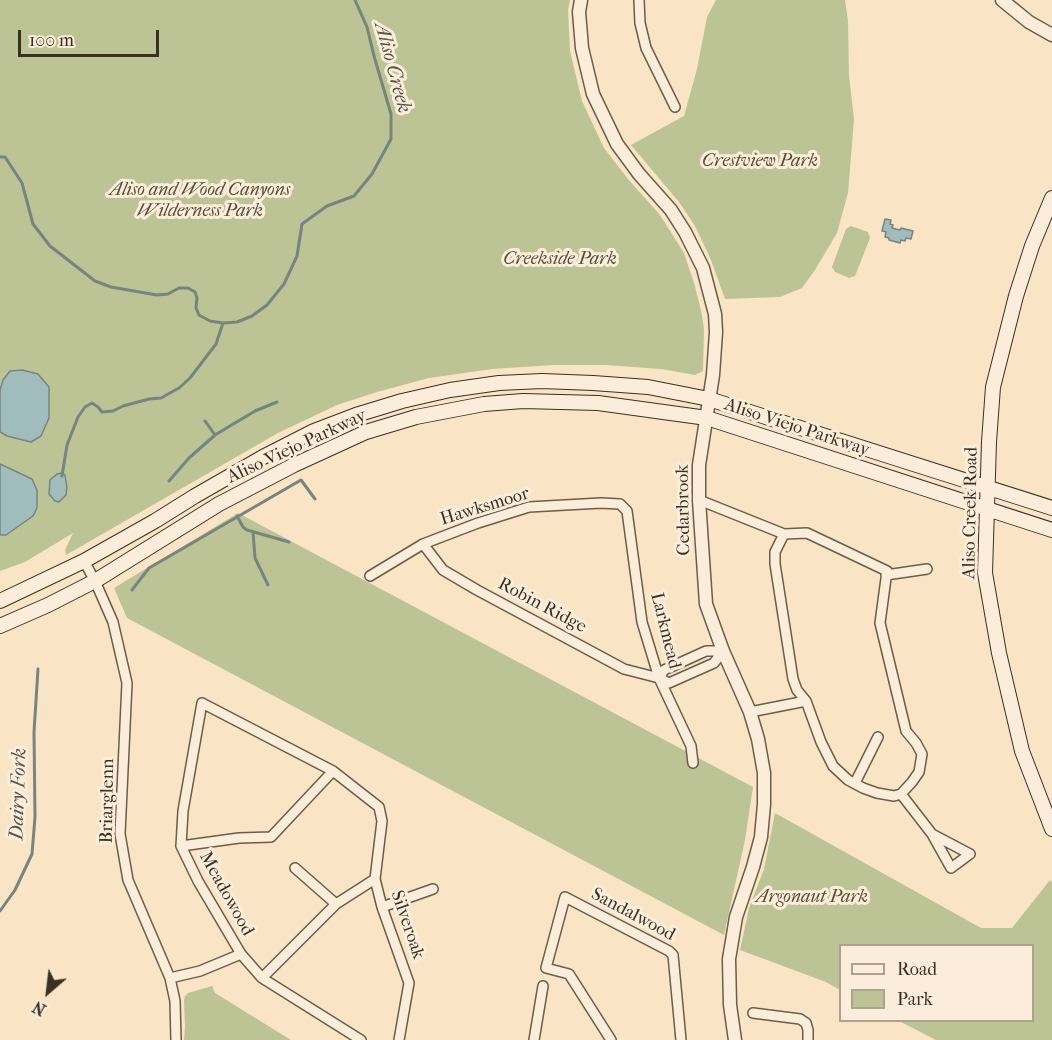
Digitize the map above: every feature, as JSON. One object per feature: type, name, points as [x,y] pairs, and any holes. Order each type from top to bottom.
[{"type":"main road","name":"Aliso Creek Road","points":[[1052,198],[1032,246],[1016,296],[993,387],[985,573],[999,653],[1022,751],[1052,829]]},
{"type":"main road","name":"Aliso Viejo Parkway","points":[[0,601],[84,561],[253,463],[303,437],[356,415],[402,400],[489,385],[542,381],[593,383],[648,387],[709,399],[1052,508]]},
{"type":"main road","name":"Aliso Viejo Parkway","points":[[0,626],[48,605],[95,580],[219,504],[294,465],[366,432],[416,417],[484,404],[523,401],[597,403],[707,418],[1052,530]]},
{"type":"street","name":"Cedarbrook","points":[[581,0],[579,12],[582,48],[593,94],[616,144],[685,232],[703,268],[712,299],[717,332],[713,375],[699,465],[706,604],[723,651],[750,712],[764,773],[761,837],[736,917],[729,959],[730,1005],[735,1040]]},
{"type":"street","points":[[639,0],[640,22],[646,48],[675,107]]},
{"type":"street","points":[[1002,0],[1029,22],[1052,35]]},
{"type":"street","points":[[699,500],[784,534],[807,533],[887,571],[880,623],[906,731],[922,754],[919,772],[901,794],[894,796],[878,794],[848,780],[833,766],[821,742],[806,701],[797,690],[793,679],[775,564],[775,552],[784,534]]},
{"type":"street","name":"Hawksmoor","points":[[370,576],[423,544],[478,523],[530,507],[620,504]]},
{"type":"street","name":"Larkmead","points":[[620,504],[627,511],[642,622],[659,678],[691,746],[693,763]]},
{"type":"street","name":"Robin Ridge","points":[[423,544],[443,570],[624,669],[659,678],[669,683],[714,663],[723,651]]},
{"type":"street","name":"Briarglenn","points":[[84,561],[113,622],[127,683],[120,834],[128,880],[170,978],[175,1001],[176,1040]]},
{"type":"street","points":[[886,574],[927,569]]},
{"type":"street","points":[[659,678],[664,670],[706,651],[723,651]]},
{"type":"street","points":[[676,664],[682,677]]},
{"type":"street","points":[[750,712],[806,701]]},
{"type":"street","name":"Meadowood","points":[[333,771],[202,703],[183,811],[181,846],[198,881],[241,954],[262,978],[361,1040]]},
{"type":"street","points":[[855,783],[878,737]]},
{"type":"street","points":[[181,846],[239,838],[271,837],[333,771]]},
{"type":"street","name":"Silveroak","points":[[333,771],[379,807],[381,813],[375,879],[382,907],[409,983],[399,1040]]},
{"type":"street","points":[[901,794],[932,834]]},
{"type":"street","points":[[295,868],[336,904]]},
{"type":"street","points":[[262,978],[336,904],[375,879]]},
{"type":"street","points":[[382,907],[433,889]]},
{"type":"street","name":"Sandalwood","points":[[611,1040],[569,974],[546,968],[565,897],[673,955],[681,1040]]},
{"type":"street","points":[[170,978],[200,971],[241,954]]},
{"type":"street","points":[[534,1040],[543,986]]},
{"type":"street","points":[[753,1013],[800,1019],[806,1023],[808,1040]]},
{"type":"green space","name":"Aliso and Wood Canyons Wilderness Park","points":[[0,0],[570,0],[568,10],[570,51],[582,101],[604,148],[660,215],[684,253],[702,315],[703,371],[695,375],[661,369],[605,365],[554,365],[492,369],[429,378],[377,392],[337,405],[278,433],[66,555],[65,550],[73,533],[25,562],[0,571]]},
{"type":"green space","name":"Crestview Park","points":[[716,0],[845,0],[854,119],[848,193],[837,233],[815,270],[802,288],[780,297],[725,299],[711,260],[695,226],[679,202],[631,145],[684,116],[697,69],[707,17]]},
{"type":"green space","points":[[851,226],[868,232],[870,238],[855,276],[849,278],[835,272],[832,267],[846,229]]},
{"type":"green space","points":[[238,513],[753,787],[745,840],[724,935],[127,618],[114,588]]},
{"type":"green space","name":"Argonaut Park","points":[[775,813],[981,928],[1012,928],[1050,880],[1052,883],[1052,1040],[936,1040],[901,1022],[1034,1022],[1034,944],[839,944],[839,989],[826,982],[740,950],[749,908],[764,869]]},
{"type":"green space","points":[[212,986],[215,993],[291,1040],[184,1040],[185,996]]},
{"type":"water","points":[[885,219],[891,220],[892,228],[913,231],[911,239],[906,238],[900,243],[885,237],[886,232],[882,231]]},
{"type":"water","points":[[22,370],[38,374],[49,387],[49,418],[41,436],[31,442],[0,432],[0,390],[3,380],[10,371]]},
{"type":"water","points":[[0,464],[32,479],[37,490],[37,508],[33,516],[6,535],[0,534]]},
{"type":"water","points":[[62,473],[65,475],[67,487],[66,495],[59,502],[49,494],[50,480]]},
{"type":"waterway","name":"Aliso Creek","points":[[0,157],[5,157],[22,183],[33,224],[50,246],[95,281],[111,287],[157,295],[168,294],[179,288],[188,288],[195,292],[199,315],[210,321],[237,322],[252,316],[267,305],[284,284],[297,256],[302,224],[327,206],[354,196],[372,174],[391,139],[391,114],[367,27],[355,0]]},
{"type":"waterway","name":"Dairy Fork","points":[[62,476],[67,445],[78,417],[85,407],[92,403],[102,412],[113,411],[123,406],[161,398],[179,388],[190,378],[216,344],[223,323]]},
{"type":"waterway","points":[[205,421],[215,435],[255,411],[277,402]]},
{"type":"waterway","points":[[169,481],[189,458],[214,436]]},
{"type":"waterway","points":[[132,590],[149,568],[301,480],[315,499]]},
{"type":"waterway","points":[[237,516],[247,530],[289,542]]},
{"type":"waterway","points":[[253,532],[255,558],[268,585]]},
{"type":"waterway","name":"Dairy Fork","points":[[0,911],[15,890],[32,854],[35,817],[34,732],[38,669]]},
{"type":"park label","name":"Creekside Park","points":[[560,260]]}]
